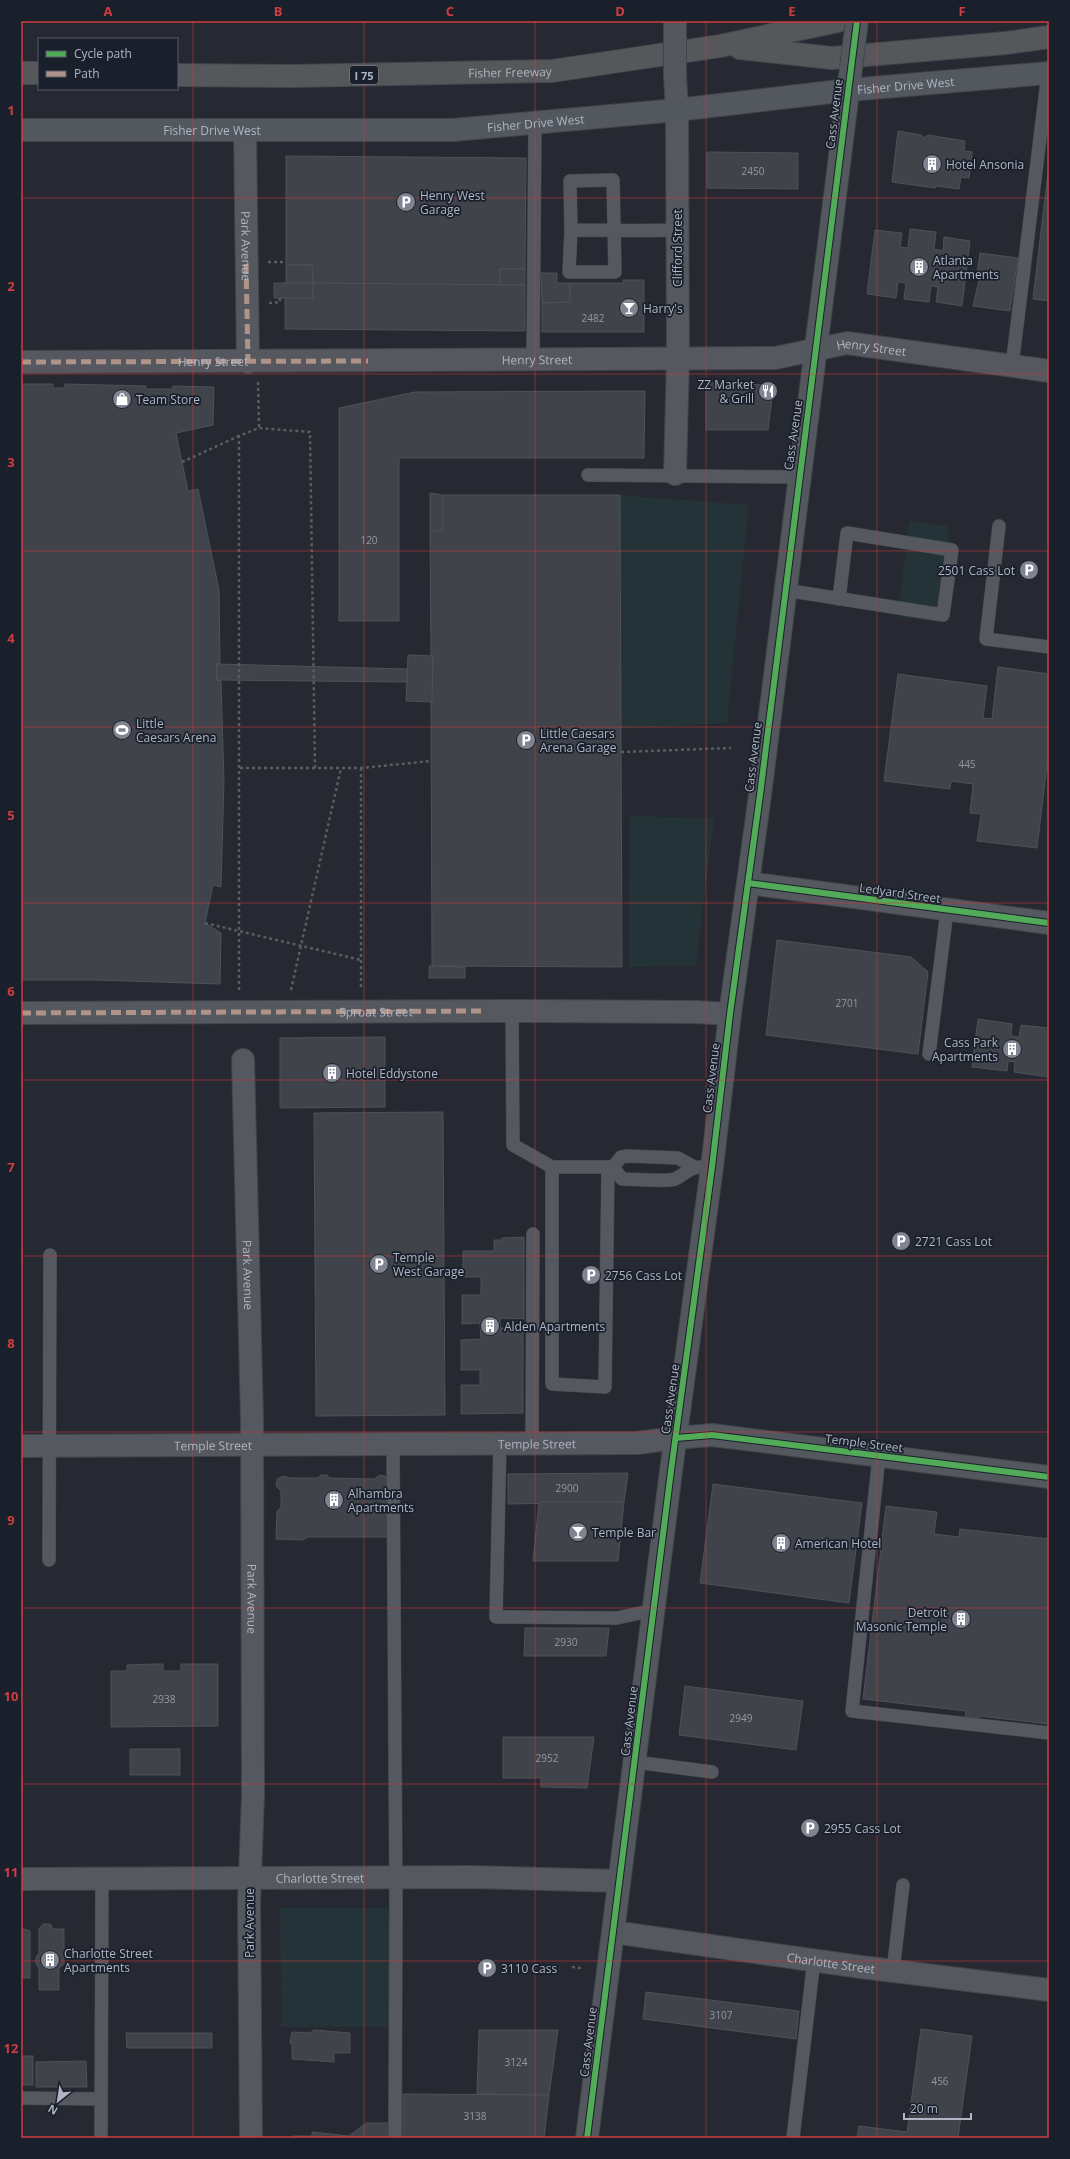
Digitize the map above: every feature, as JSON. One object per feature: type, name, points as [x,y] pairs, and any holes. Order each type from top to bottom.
[{"type":"highway","name":"Fisher Freeway","points":[[178,75],[294,76],[552,71],[720,46],[838,21]]},
{"type":"highway","points":[[720,46],[832,58],[1006,43],[1049,37]]},
{"type":"highway","points":[[21,73],[38,74]]},
{"type":"street","name":"Clifford Street","points":[[675,21],[675,75],[677,110],[678,359],[676,474]]},
{"type":"street","name":"Cass Avenue","points":[[587,2138],[676,1438],[703,1167],[730,1014],[748,883],[857,21]]},
{"type":"street","name":"Fisher Drive West","points":[[21,130],[453,130],[677,110],[848,90],[1049,73]]},
{"type":"street","name":"Park Avenue","points":[[245,131],[256,263],[253,362]]},
{"type":"street","name":"Henry Street","points":[[21,362],[253,362],[776,358],[816,348],[847,343],[1049,371]]},
{"type":"street","name":"Ledyard Street","points":[[748,883],[947,911],[1049,923]]},
{"type":"street","name":"Sproat Street","points":[[21,1013],[512,1011],[696,1012],[730,1014]]},
{"type":"street","name":"Park Avenue","points":[[244,1060],[252,1445],[253,1796],[250,1878],[251,2138]]},
{"type":"street","name":"Temple Street","points":[[21,1446],[500,1442],[637,1443],[712,1434],[1049,1477]]},
{"type":"street","name":"Charlotte Street","points":[[21,1879],[472,1877],[619,1881]]},
{"type":"street","name":"Charlotte Street","points":[[613,1932],[893,1971],[1049,1990]]},
{"type":"lane","points":[[1012,366],[1046,119],[1049,73]]},
{"type":"lane","points":[[533,360],[535,123]]},
{"type":"lane","points":[[613,180],[616,231],[615,272],[569,272],[571,230],[570,181],[613,180]]},
{"type":"lane","points":[[571,230],[677,230]]},
{"type":"lane","points":[[588,475],[676,474],[799,477]]},
{"type":"lane","points":[[999,526],[986,639],[1049,647]]},
{"type":"lane","points":[[785,590],[942,615],[952,550],[847,534],[839,598]]},
{"type":"lane","points":[[929,1054],[947,911]]},
{"type":"lane","points":[[512,1011],[513,1145],[552,1167],[610,1167],[621,1157],[628,1156],[678,1158],[703,1167]]},
{"type":"lane","points":[[552,1167],[552,1384],[605,1387],[610,1167]]},
{"type":"lane","points":[[610,1167],[622,1179],[638,1180],[674,1179],[703,1167]]},
{"type":"lane","points":[[532,1442],[533,1234]]},
{"type":"lane","points":[[49,1560],[48,1471],[50,1446],[50,1255]]},
{"type":"lane","points":[[500,1442],[496,1617],[617,1618],[654,1610]]},
{"type":"lane","points":[[394,1444],[395,2138]]},
{"type":"lane","points":[[879,1456],[852,1711],[1049,1733]]},
{"type":"lane","points":[[635,1762],[712,1772]]},
{"type":"lane","points":[[101,2138],[102,1879]]},
{"type":"lane","points":[[893,1971],[903,1885]]},
{"type":"lane","points":[[793,2138],[814,1960]]},
{"type":"lane","points":[[21,2098],[101,2099]]},
{"type":"path","points":[[256,263],[286,262]]},
{"type":"path","points":[[267,303],[280,302],[280,298]]},
{"type":"path","points":[[253,362],[259,428]]},
{"type":"path","points":[[182,462],[259,428],[310,432],[315,768]]},
{"type":"path","points":[[239,436],[239,1012]]},
{"type":"path","points":[[621,752],[731,748]]},
{"type":"path","points":[[240,768],[361,768],[431,761]]},
{"type":"path","points":[[286,1012],[341,768]]},
{"type":"path","points":[[361,768],[361,1012]]},
{"type":"path","points":[[205,923],[361,960]]},
{"type":"path","points":[[572,1967],[581,1968]]},
{"type":"shaded area","points":[[620,495],[749,505],[727,723],[621,729]]},
{"type":"shaded area","points":[[909,521],[949,526],[937,622],[898,617]]},
{"type":"shaded area","points":[[630,816],[714,818],[696,966],[629,967]]},
{"type":"shaded area","points":[[280,1908],[390,1908],[391,2027],[281,2027]]},
{"type":"building","name":"Hotel Ansonia","points":[[898,131],[921,135],[924,138],[928,135],[965,141],[964,151],[972,152],[969,178],[961,177],[959,189],[936,186],[935,188],[892,182]]},
{"type":"building","points":[[707,152],[798,153],[798,189],[707,188]]},
{"type":"building","name":"Henry West Garage","points":[[286,156],[526,158],[525,269],[500,269],[500,285],[313,283],[312,265],[286,265]]},
{"type":"building","points":[[1049,164],[1049,301],[1033,299]]},
{"type":"building","name":"Atlanta Apartments","points":[[910,229],[936,232],[934,249],[943,251],[944,237],[970,241],[962,306],[936,302],[938,287],[931,286],[929,302],[904,299],[906,283],[898,282],[896,298],[867,294],[875,230],[902,233],[900,247],[908,248]]},
{"type":"building","points":[[980,253],[1018,258],[1010,311],[973,306],[980,276],[977,274]]},
{"type":"building","points":[[286,265],[312,265],[313,283],[286,283]]},
{"type":"building","points":[[500,269],[525,269],[525,285],[500,285]]},
{"type":"building","points":[[541,273],[557,273],[557,283],[570,283],[570,302],[542,303]]},
{"type":"building","points":[[623,280],[644,280],[644,332],[542,332],[542,303],[570,302],[570,283],[623,283]]},
{"type":"building","points":[[274,283],[313,283],[313,298],[274,298]]},
{"type":"building","points":[[313,283],[525,285],[525,331],[285,329],[285,298],[313,298]]},
{"type":"building","points":[[711,383],[770,385],[773,390],[768,430],[706,430],[706,387]]},
{"type":"building","name":"Little Caesars Arena","points":[[21,384],[53,384],[53,388],[65,388],[65,384],[146,386],[146,389],[173,389],[173,386],[214,387],[213,425],[176,433],[188,491],[198,489],[219,590],[220,664],[217,664],[217,680],[221,681],[224,780],[221,887],[213,885],[205,923],[221,933],[220,984],[95,980],[21,980]]},
{"type":"building","points":[[645,391],[644,458],[399,458],[399,621],[339,621],[339,408],[415,392]]},
{"type":"building","points":[[430,493],[443,495],[443,531],[430,531]]},
{"type":"building","name":"Little Caesars Arena Garage","points":[[443,495],[620,495],[622,967],[432,966],[431,701],[433,656],[431,656],[430,531],[443,531]]},
{"type":"building","points":[[408,655],[433,656],[432,702],[406,701]]},
{"type":"building","points":[[217,664],[407,669],[407,682],[217,680]]},
{"type":"building","points":[[998,667],[1049,674],[1049,748],[1037,848],[977,841],[981,814],[970,813],[973,784],[951,781],[950,789],[884,781],[898,674],[987,686],[983,718],[992,719]]},
{"type":"building","points":[[777,940],[911,957],[928,972],[918,1054],[766,1035]]},
{"type":"building","points":[[429,966],[465,967],[465,978],[429,978]]},
{"type":"building","name":"Cass Park Apartments","points":[[978,1019],[1012,1024],[1011,1036],[1019,1037],[1021,1025],[1049,1028],[1049,1077],[1014,1072],[1015,1062],[1008,1061],[1007,1071],[972,1067]]},
{"type":"building","name":"Hotel Eddystone","points":[[385,1037],[385,1107],[280,1108],[280,1038]]},
{"type":"building","name":"Temple West Garage","points":[[443,1112],[445,1415],[316,1416],[314,1113]]},
{"type":"building","name":"Alden Apartments","points":[[524,1237],[524,1319],[500,1318],[500,1328],[523,1329],[523,1413],[461,1414],[461,1385],[480,1385],[480,1370],[461,1370],[461,1340],[481,1339],[480,1323],[462,1324],[462,1295],[481,1295],[481,1277],[463,1277],[463,1251],[494,1251],[494,1240]]},
{"type":"building","points":[[628,1473],[624,1502],[508,1504],[508,1474]]},
{"type":"building","name":"Alhambra Apartments","points":[[321,1475],[327,1475],[329,1478],[374,1479],[380,1475],[385,1476],[387,1478],[388,1537],[308,1537],[302,1540],[276,1539],[277,1511],[281,1508],[281,1491],[276,1486],[277,1479],[283,1476],[290,1478],[318,1478]]},
{"type":"building","name":"American Hotel","points":[[713,1484],[862,1503],[849,1603],[700,1583]]},
{"type":"building","points":[[539,1502],[624,1502],[618,1561],[533,1561]]},
{"type":"building","name":"Detroit Masonic Temple","points":[[886,1506],[937,1512],[934,1534],[959,1537],[960,1529],[1049,1539],[1049,1724],[979,1716],[978,1721],[965,1719],[966,1711],[863,1699]]},
{"type":"building","points":[[525,1628],[609,1628],[606,1656],[524,1656]]},
{"type":"building","points":[[163,1664],[163,1671],[181,1671],[181,1664],[218,1664],[218,1726],[111,1727],[111,1671],[127,1671],[127,1665]]},
{"type":"building","points":[[685,1686],[803,1701],[796,1750],[679,1735]]},
{"type":"building","points":[[503,1737],[594,1737],[587,1788],[541,1787],[541,1778],[503,1778]]},
{"type":"building","points":[[130,1749],[180,1749],[180,1775],[130,1775]]},
{"type":"building","name":"Charlotte Street Apartments","points":[[43,1924],[50,1924],[53,1929],[64,1929],[64,1964],[59,1968],[59,1990],[39,1990],[39,1968],[36,1964],[36,1957],[39,1953],[39,1929]]},
{"type":"building","points":[[21,1928],[30,1931],[30,1978],[21,1978]]},
{"type":"building","points":[[646,1992],[799,2011],[796,2039],[643,2019]]},
{"type":"building","points":[[921,2029],[972,2036],[958,2138],[857,2138],[859,2126],[907,2132]]},
{"type":"building","points":[[314,2030],[350,2033],[350,2053],[334,2053],[334,2062],[292,2059],[292,2045],[290,2043],[292,2032],[310,2033]]},
{"type":"building","points":[[479,2030],[558,2030],[549,2095],[477,2094]]},
{"type":"building","points":[[126,2033],[212,2033],[212,2048],[127,2048]]},
{"type":"building","points":[[21,2056],[33,2056],[33,2085],[21,2085]]},
{"type":"building","points":[[86,2061],[87,2087],[36,2087],[36,2062]]},
{"type":"building","points":[[403,2094],[549,2095],[544,2138],[403,2138]]},
{"type":"building","points":[[366,2123],[390,2123],[389,2138],[293,2138],[293,2136],[312,2136],[312,2132],[349,2136]]},
{"type":"marked path","points":[[246,264],[248,362]]},
{"type":"marked path","points":[[21,362],[368,361]]},
{"type":"marked path","points":[[21,1013],[484,1011]]},
{"type":"cycle path","points":[[587,2138],[671,1471],[760,795],[857,21]]},
{"type":"cycle path","points":[[748,883],[1049,923]]},
{"type":"cycle path","points":[[676,1438],[712,1435],[1049,1477]]},
{"type":"place","name":"Hotel Ansonia","points":[[932,164]]},
{"type":"place","name":"Henry West Garage","points":[[406,202]]},
{"type":"place","name":"Atlanta Apartments","points":[[919,267]]},
{"type":"place","name":"Harry's","points":[[629,308]]},
{"type":"place","name":"ZZ Market & Grill","points":[[768,391]]},
{"type":"place","name":"Team Store","points":[[122,399]]},
{"type":"place","name":"2501 Cass Lot","points":[[1029,570]]},
{"type":"place","name":"Little Caesars Arena","points":[[122,730]]},
{"type":"place","name":"Little Caesars Arena Garage","points":[[526,740]]},
{"type":"place","name":"Cass Park Apartments","points":[[1012,1049]]},
{"type":"place","name":"Hotel Eddystone","points":[[332,1073]]},
{"type":"place","name":"2721 Cass Lot","points":[[901,1241]]},
{"type":"place","name":"Temple West Garage","points":[[379,1264]]},
{"type":"place","name":"2756 Cass Lot","points":[[591,1275]]},
{"type":"place","name":"Alden Apartments","points":[[490,1326]]},
{"type":"place","name":"Alhambra Apartments","points":[[334,1500]]},
{"type":"place","name":"Temple Bar","points":[[578,1532]]},
{"type":"place","name":"American Hotel","points":[[781,1543]]},
{"type":"place","name":"Detroit Masonic Temple","points":[[961,1619]]},
{"type":"place","name":"2955 Cass Lot","points":[[810,1828]]},
{"type":"place","name":"Charlotte Street Apartments","points":[[50,1960]]},
{"type":"place","name":"3110 Cass","points":[[487,1968]]}]
